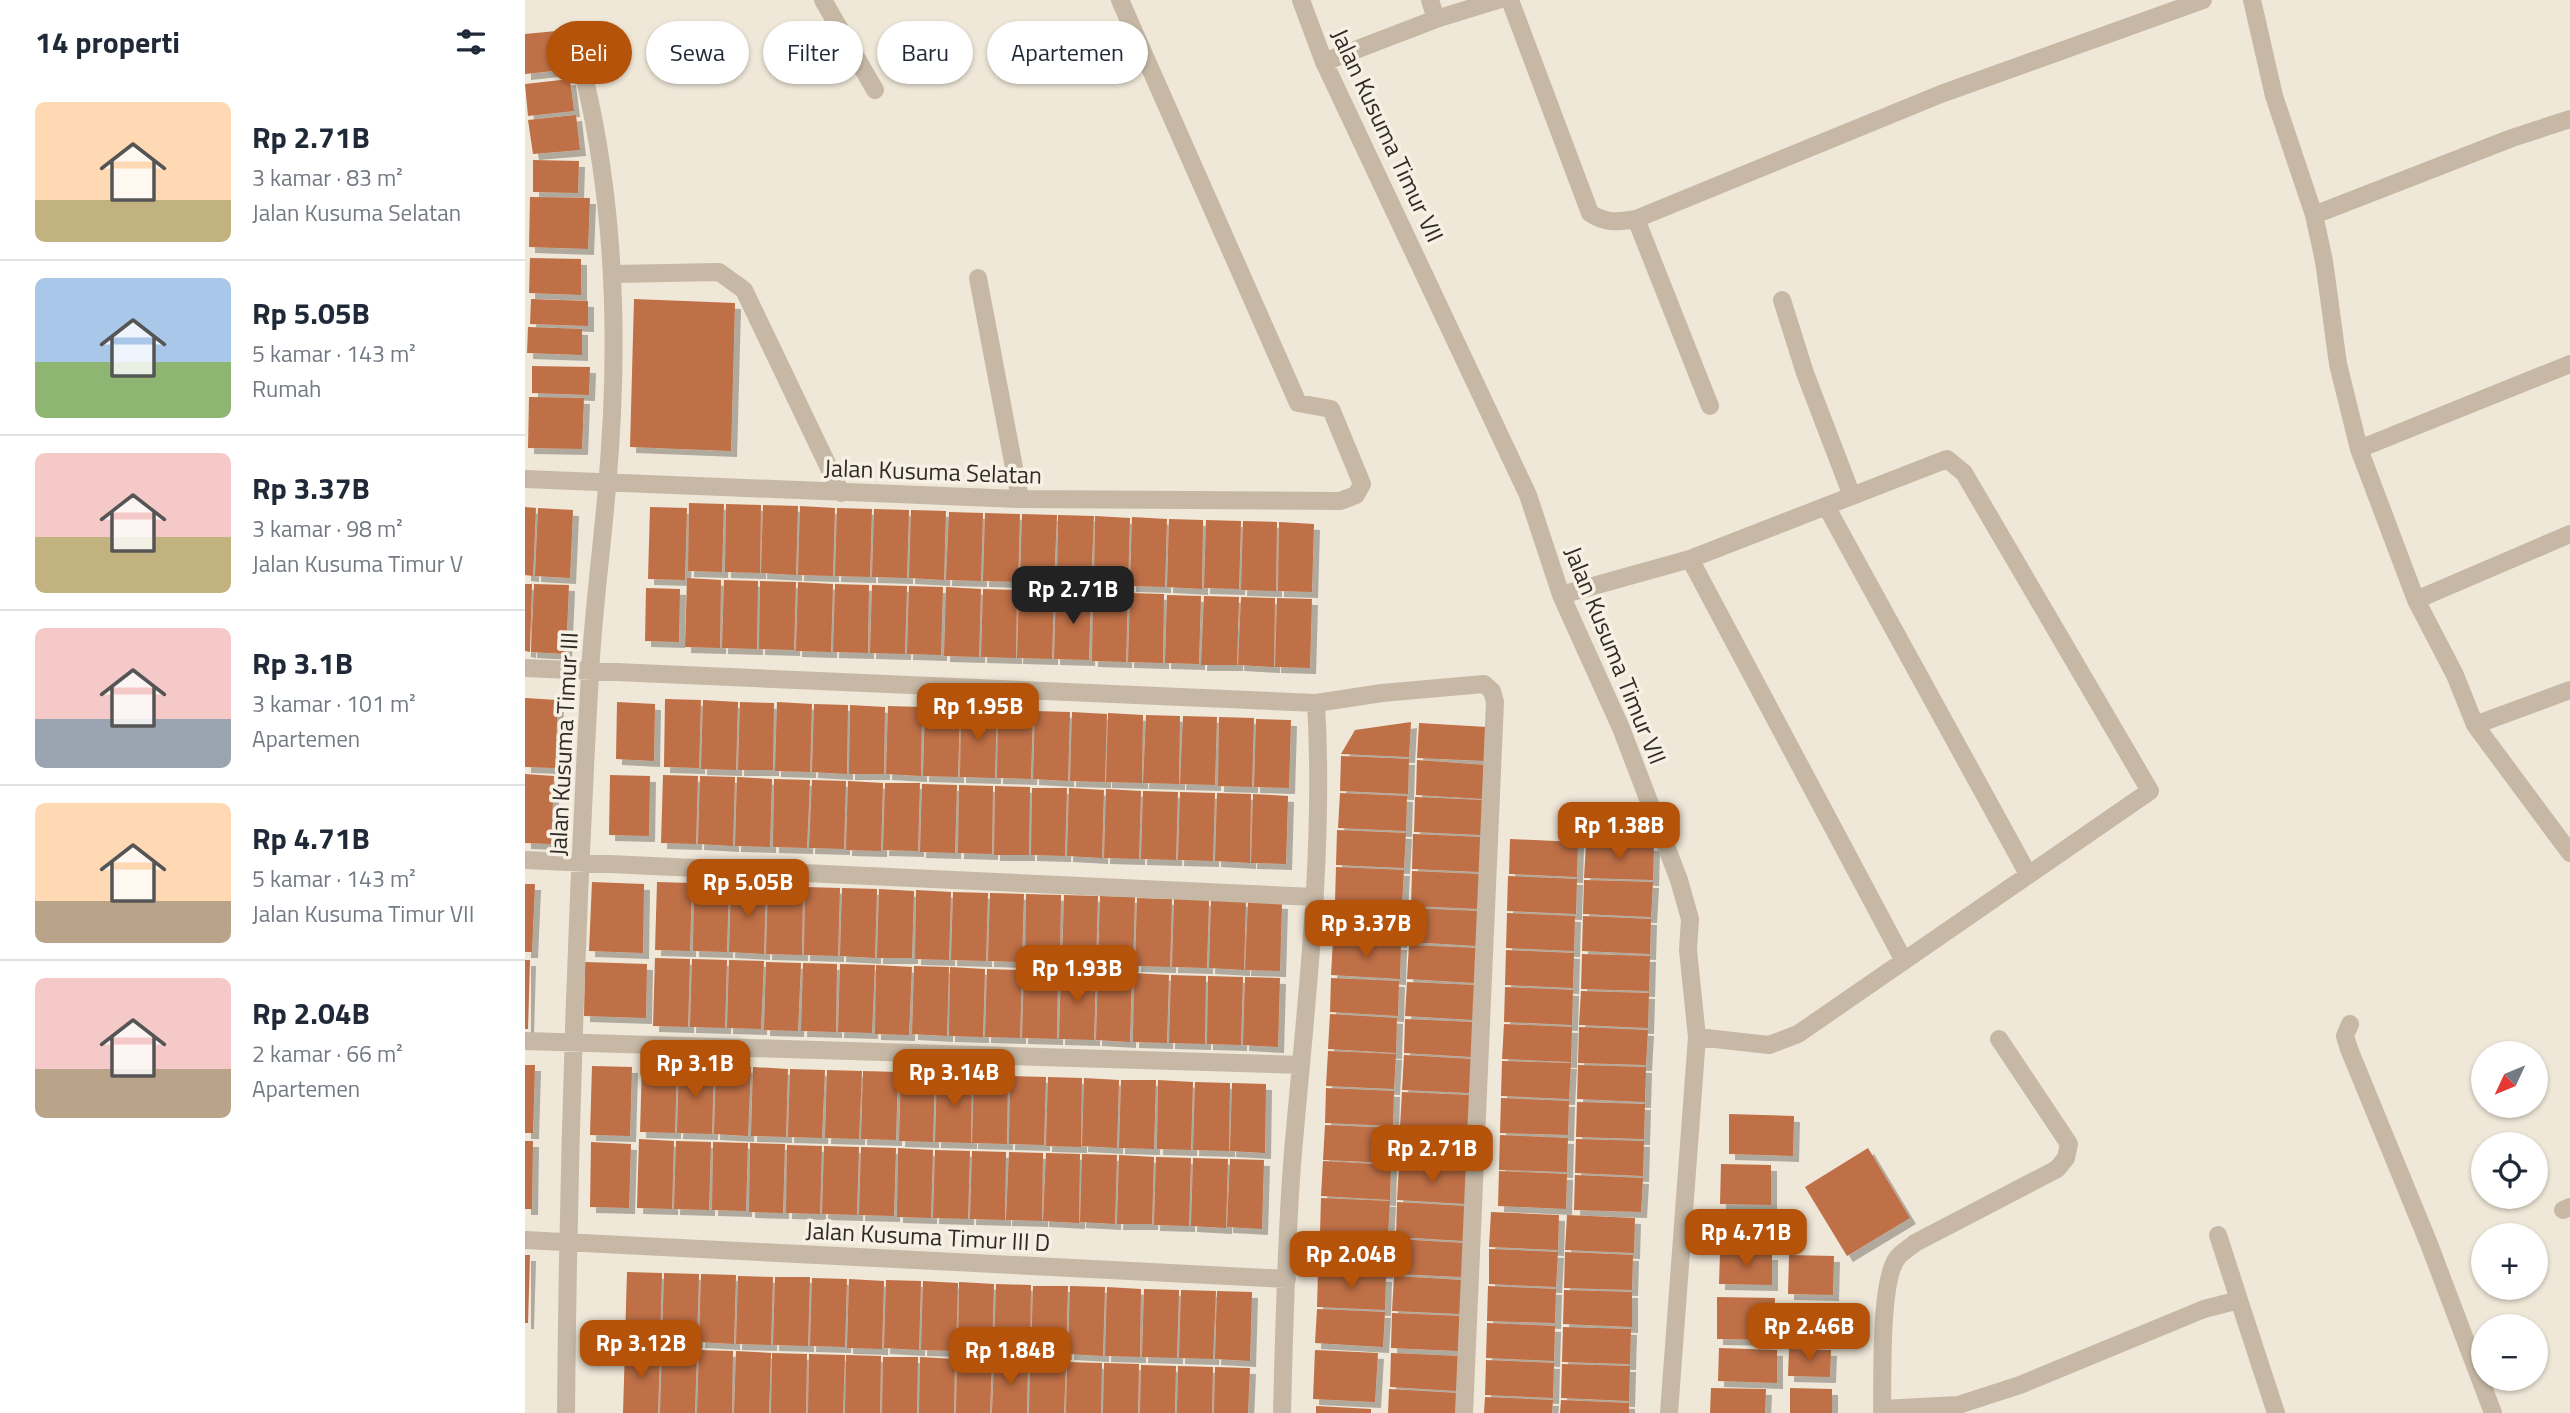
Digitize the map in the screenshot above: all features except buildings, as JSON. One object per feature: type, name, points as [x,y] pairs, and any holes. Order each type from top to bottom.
[{"type":"street","points":[[823,0],[875,90]]},
{"type":"street","name":"Jalan Kusuma Selatan","points":[[525,479],[1020,499],[1205,498],[1340,501],[1356,495],[1362,484],[1359,471],[1331,409],[1298,403],[1121,0]]},
{"type":"street","name":"Jalan Kusuma Timur VII","points":[[1301,0],[1324,62],[1528,495],[1561,595],[1621,728],[1679,880],[1690,919],[1688,950],[1697,1038],[1669,1413]]},
{"type":"street","points":[[1430,0],[1436,19]]},
{"type":"street","points":[[1324,62],[1436,19],[1498,0]]},
{"type":"street","points":[[1510,0],[1590,213],[1600,220],[1614,223],[1636,219],[1941,94],[2203,0]]},
{"type":"street","points":[[2252,0],[2273,96],[2314,215],[2324,261],[2338,364],[2359,449],[2416,600],[2455,675],[2475,725],[2570,853]]},
{"type":"street","name":"Jalan Kusuma Timur III","points":[[566,1413],[568,1241],[581,861],[590,670],[608,483],[614,274],[592,108],[586,84]]},
{"type":"street","points":[[2314,215],[2512,138],[2570,119]]},
{"type":"street","points":[[1636,219],[1710,406]]},
{"type":"street","points":[[614,274],[719,272],[739,285],[744,290],[841,493]]},
{"type":"street","points":[[978,278],[1020,499]]},
{"type":"street","points":[[1782,300],[1805,373],[1852,496]]},
{"type":"street","points":[[2359,449],[2570,364]]},
{"type":"street","points":[[1561,595],[1690,559],[1947,459],[1958,466],[2150,791],[1798,1034],[1769,1045],[1697,1038]]},
{"type":"street","points":[[1826,506],[2028,874]]},
{"type":"street","points":[[2416,600],[2570,534]]},
{"type":"street","points":[[1690,559],[1904,961]]},
{"type":"street","points":[[525,668],[1316,703],[1382,692],[1483,684],[1492,691],[1495,702],[1464,1413]]},
{"type":"street","points":[[2475,725],[2570,690]]},
{"type":"street","points":[[1283,1413],[1287,1279],[1315,897],[1319,798],[1316,703]]},
{"type":"street","points":[[525,860],[1315,897]]},
{"type":"street","points":[[2350,1024],[2345,1036],[2349,1049],[2429,1244],[2493,1413]]},
{"type":"street","points":[[1999,1040],[2069,1144],[2066,1158],[2057,1168],[1915,1243],[1897,1257],[1890,1271],[1885,1305],[1882,1411],[1958,1405],[2020,1385],[2204,1309],[2239,1300]]},
{"type":"street","points":[[525,1041],[1301,1065]]},
{"type":"street","points":[[2218,1235],[2276,1413]]},
{"type":"street","name":"Jalan Kusuma Timur III D","points":[[525,1240],[1287,1279]]}]
